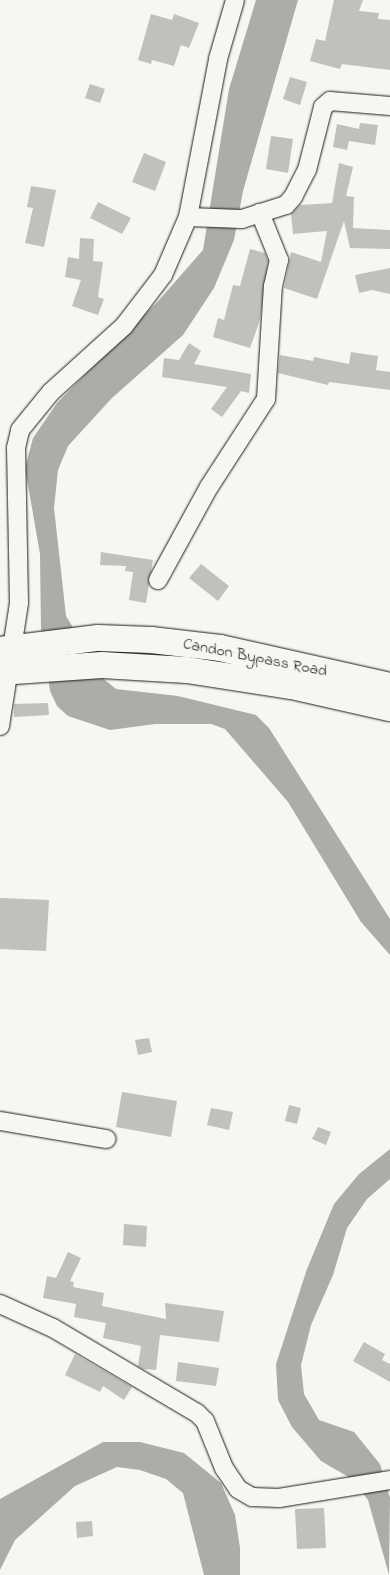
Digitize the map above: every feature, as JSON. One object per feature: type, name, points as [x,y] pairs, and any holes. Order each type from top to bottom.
[{"type":"highway","name":"Candon Bypass Road","points":[[13,661],[98,638],[151,640],[220,648],[390,686]]},
{"type":"highway","name":"Candon Bypass Road","points":[[13,661],[187,670],[292,686],[390,708]]},
{"type":"street","points":[[0,726],[13,661],[19,602],[16,448],[20,430],[52,392],[137,312],[163,275],[188,216],[218,59],[235,0]]},
{"type":"street","points":[[188,216],[242,218],[276,209],[293,197],[307,170],[323,107],[330,101],[390,106]]},
{"type":"street","points":[[158,580],[209,487],[266,399],[273,286],[279,252],[260,213]]},
{"type":"street","points":[[0,1121],[106,1139]]},
{"type":"street","points":[[0,1304],[78,1342],[197,1413],[205,1421],[224,1468],[238,1489],[252,1498],[279,1498],[390,1480]]},
{"type":"shaded area","points":[[256,0],[298,0],[243,191],[234,240],[214,288],[183,335],[112,398],[68,446],[58,470],[54,508],[66,616],[105,680],[116,689],[178,696],[256,715],[269,728],[390,919],[390,955],[361,922],[288,802],[225,729],[211,724],[155,724],[110,730],[68,716],[57,706],[50,691],[41,628],[40,554],[25,468],[33,438],[57,403],[160,299],[203,250],[229,89]]},
{"type":"shaded area","points":[[390,1149],[390,1179],[367,1199],[347,1228],[333,1275],[311,1325],[301,1365],[304,1394],[319,1420],[354,1432],[380,1464],[390,1498],[389,1575],[368,1500],[352,1479],[321,1461],[292,1427],[278,1400],[276,1364],[307,1269],[334,1204],[359,1174]]},
{"type":"shaded area","points":[[103,1442],[140,1442],[184,1453],[221,1483],[235,1515],[240,1548],[240,1575],[204,1575],[183,1493],[166,1479],[140,1470],[117,1467],[75,1486],[15,1540],[0,1570],[0,1499]]},
{"type":"building","points":[[334,0],[363,0],[359,11],[379,13],[378,19],[390,20],[390,70],[342,64],[340,69],[310,61],[316,39],[325,41]]},
{"type":"building","points":[[151,14],[172,20],[174,14],[199,23],[189,48],[181,45],[174,66],[152,60],[151,64],[138,60]]},
{"type":"building","points":[[290,77],[307,82],[300,105],[283,99]]},
{"type":"building","points":[[90,84],[105,89],[100,103],[85,98]]},
{"type":"building","points":[[360,123],[378,125],[375,145],[349,141],[347,150],[333,147],[337,124],[359,129]]},
{"type":"building","points":[[271,136],[293,139],[288,173],[266,169]]},
{"type":"building","points":[[144,153],[166,162],[155,191],[132,182]]},
{"type":"building","points":[[339,163],[353,167],[346,196],[354,197],[353,228],[390,230],[390,249],[350,248],[344,221],[317,299],[284,288],[291,252],[321,262],[327,231],[293,234],[291,214],[300,205],[332,203]]},
{"type":"building","points":[[31,186],[56,190],[44,247],[25,243],[33,208],[27,207]]},
{"type":"building","points":[[98,202],[131,218],[122,234],[90,218]]},
{"type":"building","points":[[80,238],[94,239],[93,261],[103,262],[98,297],[104,299],[98,315],[72,306],[81,280],[65,277],[68,257],[79,259]]},
{"type":"building","points":[[250,249],[265,253],[268,261],[260,320],[250,348],[213,337],[218,318],[224,320],[233,285],[240,286]]},
{"type":"building","points":[[390,268],[390,294],[372,290],[359,293],[355,275]]},
{"type":"building","points":[[189,343],[201,351],[194,364],[251,374],[249,393],[241,391],[222,417],[211,409],[227,387],[162,377],[164,358],[179,360]]},
{"type":"building","points":[[351,352],[378,356],[376,370],[390,372],[390,390],[329,382],[328,385],[278,373],[280,355],[313,361],[314,357],[349,364]]},
{"type":"building","points":[[101,552],[153,560],[146,603],[129,600],[133,572],[125,571],[126,566],[100,565]]},
{"type":"building","points":[[201,564],[229,586],[218,601],[189,578]]},
{"type":"building","points":[[48,703],[49,715],[14,717],[14,704]]},
{"type":"building","points":[[0,898],[49,900],[46,951],[0,949]]},
{"type":"building","points":[[149,1038],[152,1052],[138,1055],[135,1040]]},
{"type":"building","points":[[122,1092],[177,1101],[171,1137],[116,1127]]},
{"type":"building","points":[[289,1105],[301,1108],[297,1124],[285,1121]]},
{"type":"building","points":[[211,1108],[233,1112],[229,1130],[207,1125]]},
{"type":"building","points":[[318,1127],[331,1132],[326,1145],[312,1139]]},
{"type":"building","points":[[124,1224],[147,1226],[146,1247],[123,1245]]},
{"type":"building","points":[[68,1252],[81,1258],[70,1281],[74,1282],[73,1287],[104,1293],[102,1306],[166,1319],[165,1303],[224,1311],[219,1342],[160,1335],[156,1370],[143,1369],[138,1366],[141,1346],[103,1338],[106,1323],[74,1317],[76,1304],[43,1298],[47,1276],[56,1278]]},
{"type":"building","points":[[364,1342],[385,1354],[382,1360],[390,1364],[390,1382],[353,1361]]},
{"type":"building","points":[[75,1354],[132,1387],[124,1400],[103,1386],[100,1392],[65,1375]]},
{"type":"building","points":[[178,1362],[219,1368],[216,1386],[176,1381]]},
{"type":"building","points":[[324,1508],[326,1548],[297,1549],[295,1509]]},
{"type":"building","points":[[92,1521],[93,1536],[77,1538],[76,1522]]}]
